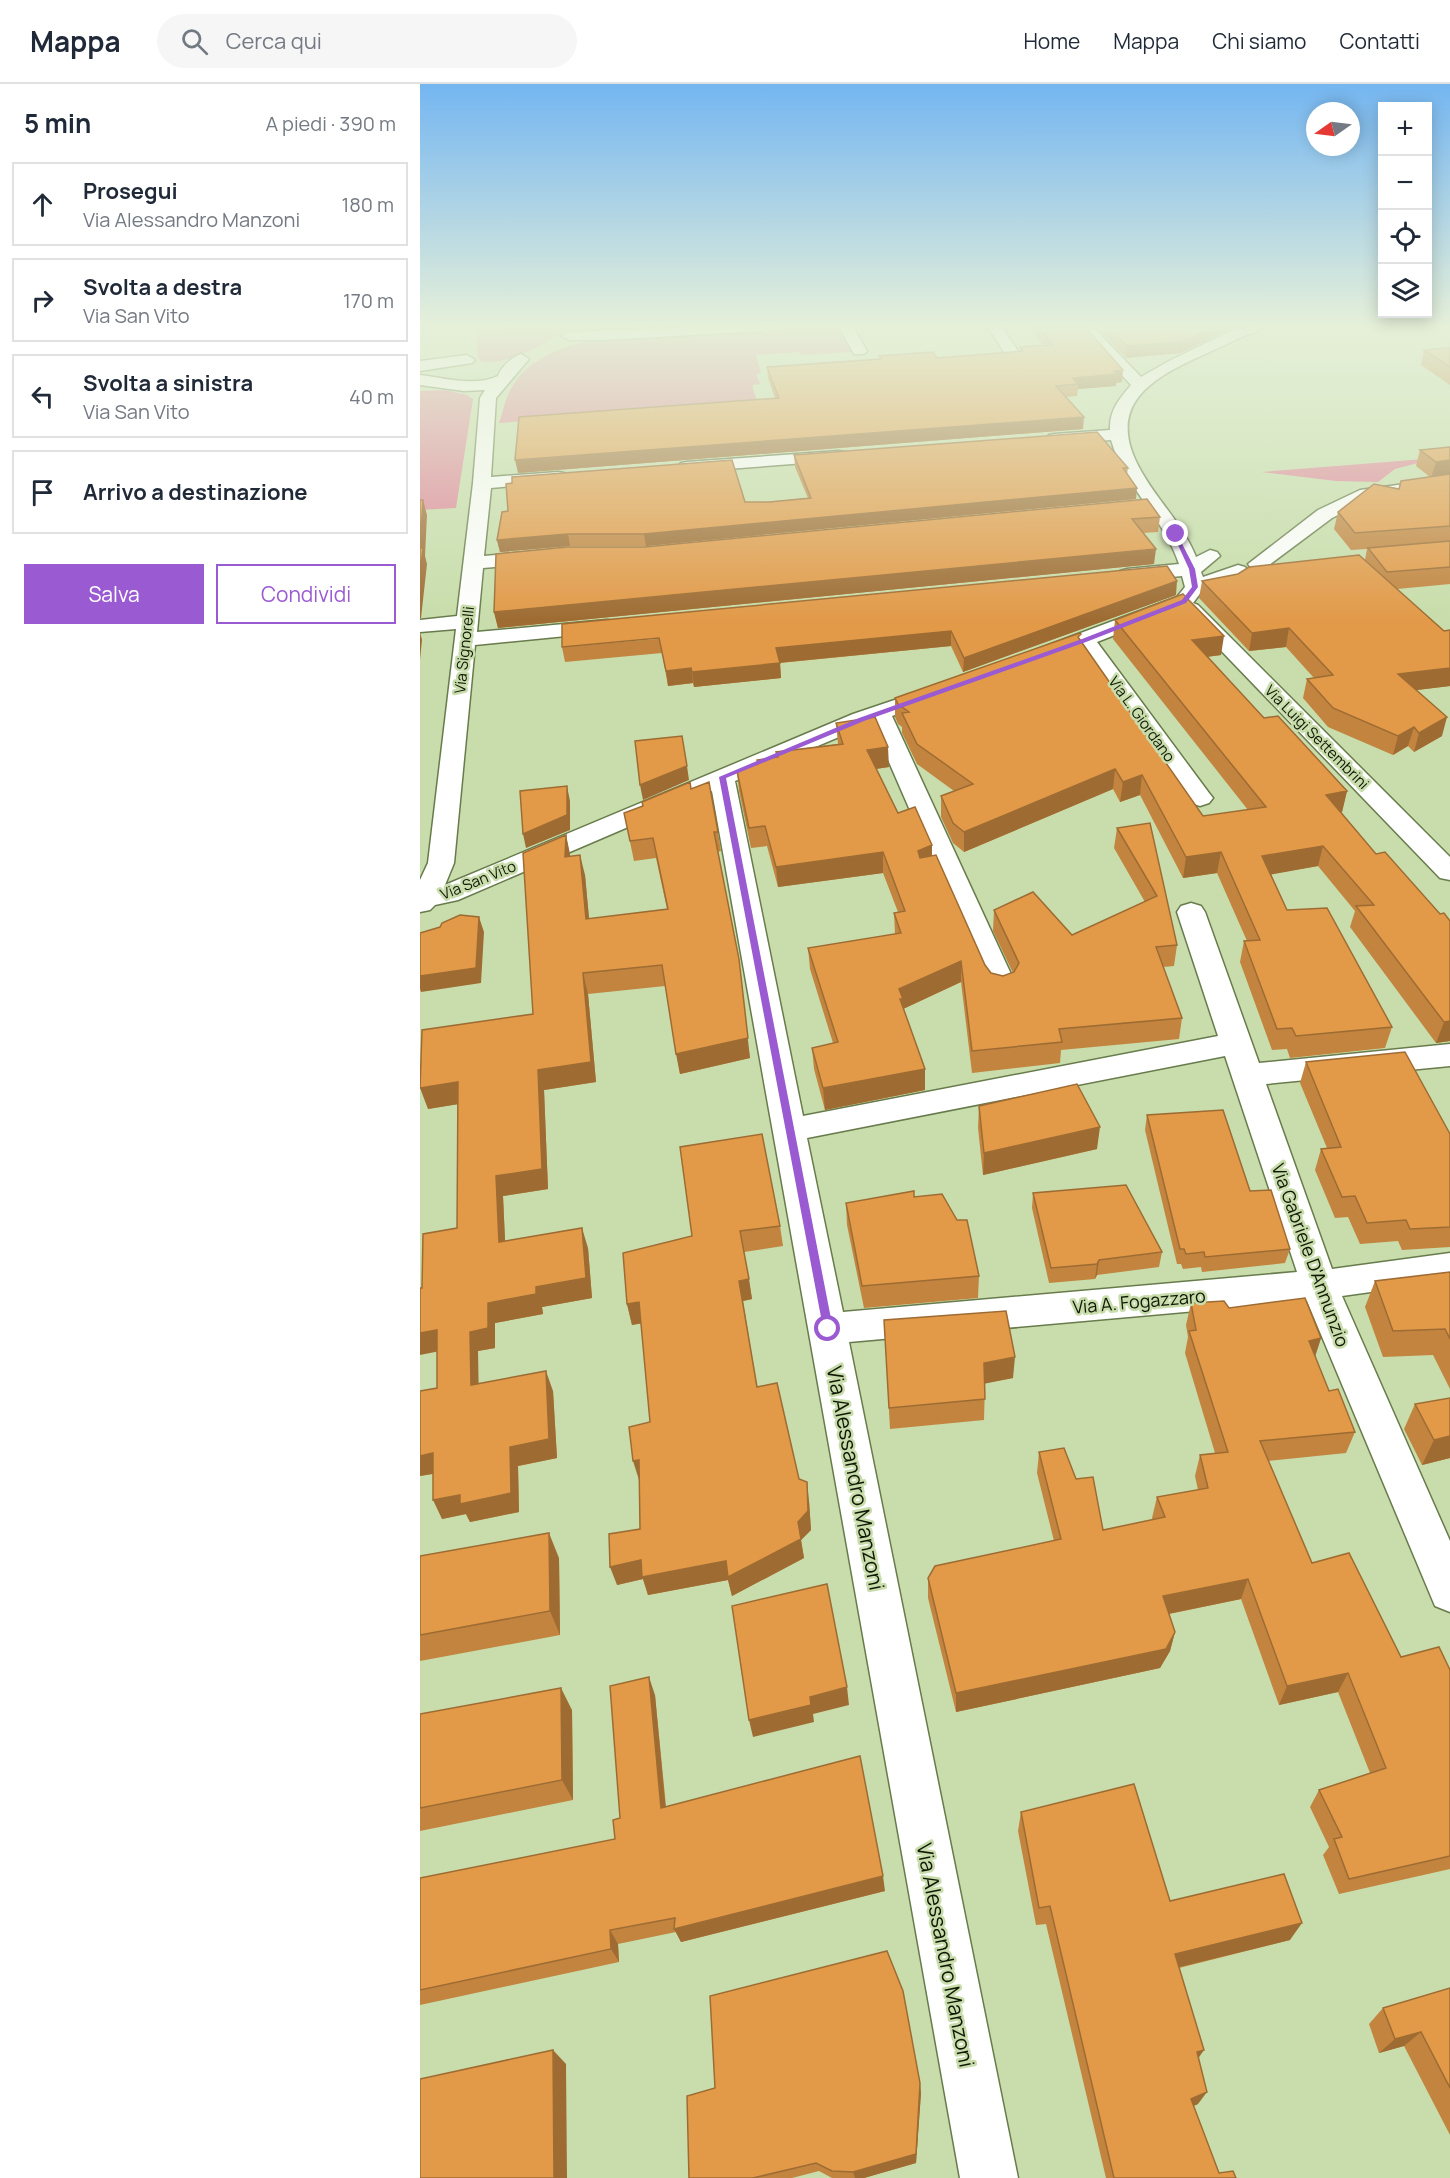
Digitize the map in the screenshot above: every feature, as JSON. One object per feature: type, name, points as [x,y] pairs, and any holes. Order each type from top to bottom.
[{"type":"street","name":"Via Signorelli","points":[[422,901],[441,863],[488,425]]},
{"type":"street","points":[[1120,425],[1118,434],[1123,454],[1154,505],[1176,534],[1220,564]]},
{"type":"street","points":[[1036,440],[1118,434]]},
{"type":"street","points":[[670,469],[859,454]]},
{"type":"street","points":[[482,483],[576,476]]},
{"type":"street","points":[[1108,577],[1282,556],[1336,507],[1366,494],[1450,483]]},
{"type":"street","points":[[1130,507],[1154,505]]},
{"type":"street","points":[[1176,534],[1220,564]]},
{"type":"street","points":[[473,563],[559,555]]},
{"type":"street","points":[[1019,663],[1084,640],[1220,564]]},
{"type":"street","name":"Via Luigi Settembrini","points":[[1220,564],[1450,872]]},
{"type":"street","points":[[420,626],[466,631],[632,624]]},
{"type":"street","name":"Via L. Giordano","points":[[1084,640],[1200,798]]},
{"type":"street","name":"Via San Vito","points":[[422,901],[448,894],[722,777],[879,713],[954,686]]},
{"type":"street","points":[[879,713],[1001,985]]},
{"type":"street","name":"Via Alessandro Manzoni","points":[[722,777],[989,2178]]},
{"type":"street","name":"Via Gabriele D'Annunzio","points":[[1191,912],[1319,1286],[1450,1591]]},
{"type":"street","points":[[790,1130],[1241,1059],[1450,1055]]},
{"type":"street","name":"Via A. Fogazzaro","points":[[828,1329],[1319,1286],[1450,1266]]},
{"type":"shaded area","points":[[420,425],[469,425],[456,508],[420,510]]},
{"type":"shaded area","points":[[1437,458],[1395,469],[1378,482],[1336,481],[1262,472]]},
{"type":"building","points":[[518,425],[982,425],[515,460]]},
{"type":"building","points":[[1097,432],[1128,468],[1123,468],[1137,488],[644,534],[568,534],[497,540],[502,512],[508,511],[506,484],[512,483],[512,477],[732,460],[745,502],[769,502],[811,498],[794,455]]},
{"type":"building","points":[[1450,447],[1450,460],[1436,462],[1420,450]]},
{"type":"building","points":[[1450,474],[1450,526],[1355,533],[1338,512],[1374,484],[1399,489],[1401,481]]},
{"type":"building","points":[[1147,499],[1160,517],[1132,519],[1156,549],[494,612],[496,554],[567,547],[644,547]]},
{"type":"building","points":[[420,500],[423,500],[420,548]]},
{"type":"building","points":[[1450,541],[1450,567],[1387,572],[1368,548]]},
{"type":"building","points":[[420,548],[423,548],[420,572]]},
{"type":"building","points":[[1359,555],[1444,631],[1450,630],[1450,668],[1398,674],[1447,717],[1419,733],[1414,727],[1398,736],[1333,708],[1307,679],[1333,675],[1289,628],[1252,633],[1202,581],[1238,574],[1249,567]]},
{"type":"building","points":[[1167,566],[1177,581],[964,658],[951,631],[776,648],[780,663],[692,672],[691,668],[666,671],[659,638],[562,647],[562,624]]},
{"type":"building","points":[[1183,594],[1224,636],[1192,640],[1264,718],[1278,716],[1347,791],[1326,795],[1376,854],[1385,852],[1440,914],[1444,913],[1450,921],[1450,1021],[1444,1022],[1356,906],[1374,905],[1323,846],[1262,856],[1287,910],[1327,908],[1392,1027],[1296,1036],[1292,1028],[1277,1029],[1244,941],[1260,940],[1221,852],[1186,857],[1142,775],[1123,782],[1115,769],[964,832],[953,823],[941,796],[973,784],[917,744],[902,713],[909,712],[898,704],[895,698],[1080,633],[1078,637],[1203,816],[1266,807],[1115,620]]},
{"type":"building","points":[[875,717],[888,747],[867,750],[898,813],[915,807],[932,845],[918,851],[920,858],[936,855],[985,965],[991,973],[1003,976],[1014,972],[1019,963],[994,910],[1033,892],[1072,935],[1157,896],[1117,828],[1150,823],[1177,945],[1156,947],[1182,1018],[1059,1029],[1062,1042],[972,1051],[961,961],[899,989],[903,999],[900,999],[925,1069],[823,1088],[812,1048],[838,1042],[808,948],[901,933],[894,913],[905,911],[883,852],[776,867],[765,826],[749,828],[737,771],[758,764],[757,760],[778,757],[776,752],[843,744],[836,723]]},
{"type":"building","points":[[682,736],[687,766],[640,785],[635,741]]},
{"type":"building","points":[[690,782],[691,789],[709,782],[718,832],[714,832],[739,959],[748,1038],[676,1054],[662,965],[583,973],[591,1062],[538,1070],[542,1169],[496,1176],[499,1242],[582,1228],[586,1278],[536,1287],[536,1294],[488,1303],[488,1328],[470,1332],[471,1385],[546,1371],[549,1439],[510,1447],[511,1493],[460,1504],[460,1495],[433,1500],[433,1453],[420,1456],[420,1391],[437,1388],[437,1330],[420,1333],[423,1234],[457,1228],[458,1082],[420,1088],[422,1030],[533,1014],[523,853],[566,835],[565,857],[580,855],[586,919],[668,909],[653,838],[630,841],[624,813],[643,806],[642,802]]},
{"type":"building","points":[[567,786],[567,815],[523,834],[520,791]]},
{"type":"building","points":[[460,915],[479,917],[476,968],[420,976],[420,933],[440,927],[442,923]]},
{"type":"building","points":[[1405,1052],[1450,1134],[1450,1227],[1410,1229],[1406,1220],[1367,1223],[1355,1196],[1342,1197],[1321,1149],[1341,1147],[1306,1062]]},
{"type":"building","points":[[1077,1084],[1100,1127],[984,1153],[979,1106]]},
{"type":"building","points":[[1223,1110],[1250,1191],[1271,1190],[1290,1249],[1205,1257],[1204,1252],[1186,1254],[1184,1249],[1180,1249],[1147,1115]]},
{"type":"building","points":[[762,1134],[780,1226],[740,1231],[749,1279],[739,1281],[757,1387],[777,1383],[799,1479],[807,1482],[808,1511],[798,1522],[801,1539],[728,1577],[726,1561],[642,1577],[641,1560],[610,1567],[609,1534],[640,1529],[639,1460],[633,1461],[629,1427],[650,1422],[639,1302],[627,1304],[623,1253],[692,1236],[680,1147]]},
{"type":"building","points":[[1126,1185],[1162,1252],[1099,1260],[1097,1264],[1051,1268],[1033,1193]]},
{"type":"building","points":[[914,1191],[914,1197],[942,1194],[957,1220],[967,1220],[979,1276],[862,1286],[846,1203]]},
{"type":"building","points":[[1450,1272],[1450,1339],[1445,1329],[1393,1331],[1375,1281]]},
{"type":"building","points":[[1305,1298],[1321,1338],[1309,1341],[1329,1391],[1338,1389],[1355,1432],[1260,1441],[1312,1563],[1349,1553],[1401,1657],[1439,1647],[1450,1670],[1450,1856],[1349,1879],[1334,1839],[1342,1837],[1319,1790],[1386,1768],[1348,1673],[1287,1686],[1248,1579],[1163,1596],[1175,1632],[1166,1649],[956,1693],[928,1578],[935,1566],[1061,1539],[1039,1452],[1064,1448],[1076,1479],[1093,1477],[1103,1530],[1165,1517],[1157,1497],[1208,1488],[1200,1455],[1228,1452],[1189,1331],[1196,1330],[1191,1303],[1224,1301],[1229,1308]]},
{"type":"building","points":[[1006,1311],[1015,1357],[984,1363],[985,1399],[889,1408],[884,1320]]},
{"type":"building","points":[[1450,1398],[1450,1436],[1434,1440],[1415,1404]]},
{"type":"building","points":[[549,1533],[550,1611],[420,1635],[420,1556]]},
{"type":"building","points":[[827,1584],[847,1687],[810,1697],[811,1705],[749,1720],[732,1606]]},
{"type":"building","points":[[649,1677],[661,1808],[860,1756],[883,1876],[674,1929],[675,1918],[610,1930],[611,1949],[420,1990],[420,1878],[615,1839],[613,1820],[620,1818],[610,1686]]},
{"type":"building","points":[[561,1688],[562,1780],[420,1808],[420,1714]]},
{"type":"building","points":[[1134,1784],[1170,1901],[1284,1874],[1302,1923],[1175,1954],[1204,2050],[1197,2052],[1207,2092],[1191,2099],[1219,2173],[1233,2171],[1236,2178],[1114,2178],[1050,1906],[1039,1908],[1021,1812]]},
{"type":"building","points":[[887,1951],[903,1991],[920,2083],[916,2154],[853,2172],[832,2171],[816,2163],[753,2178],[689,2178],[687,2096],[715,2088],[710,1996]]},
{"type":"building","points":[[1450,1988],[1450,2088],[1421,2032],[1395,2039],[1383,2008]]},
{"type":"building","points":[[553,2050],[554,2178],[420,2178],[420,2079]]},
{"type":"route","points":[[828,1329],[722,777],[861,719],[1084,640],[1184,601],[1195,587],[1192,569],[1176,534]]}]
